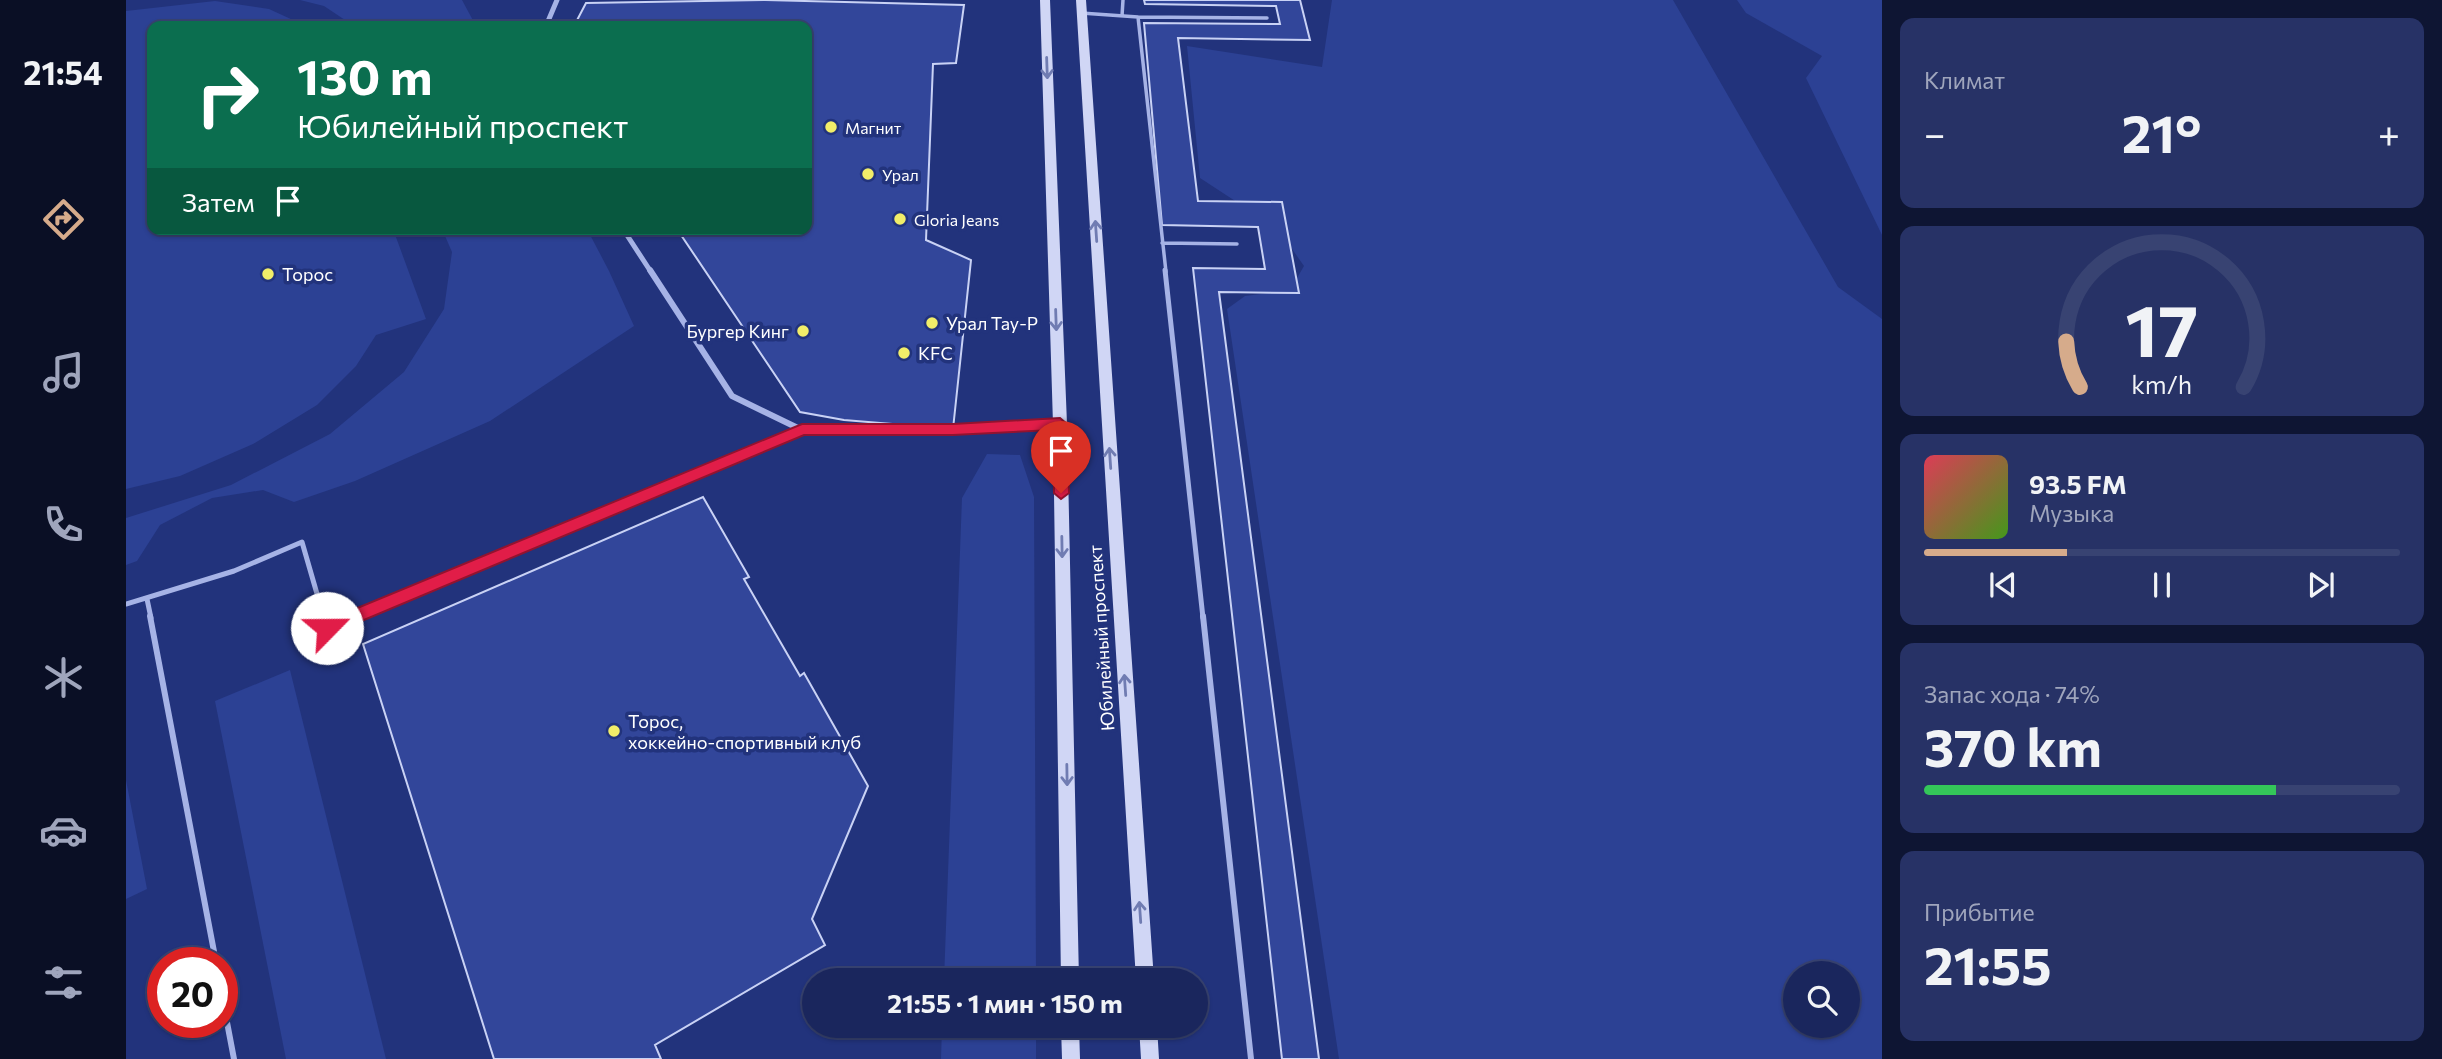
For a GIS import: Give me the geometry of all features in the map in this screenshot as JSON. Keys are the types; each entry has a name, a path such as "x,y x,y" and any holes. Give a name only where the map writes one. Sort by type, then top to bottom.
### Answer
{"main road":[{"name":"Юбилейный проспект","path":"1045,0 1060,424 1070,968"},
{"name":"Юбилейный проспект","path":"1081,7 1144,968"},
{"path":"1070,1038 1071,1059"},
{"path":"1149,1038 1150,1059"}],"street":[{"path":"548,21 558,0"},
{"path":"626,235 732,396 802,430"}],"lane":[{"path":"1122,16 1123,0"},
{"path":"1081,7 1138,17 1267,18"},
{"path":"1138,17 1251,1059"},
{"path":"1163,243 1237,244"},
{"path":"126,604 234,571 302,542 327,628 802,430 953,429 1060,424"},
{"path":"147,599 213,947"},
{"path":"230,1038 234,1059"}],"shaded area":[{"path":"300,0 462,0 473,21 346,21 324,6"},
{"path":"1332,0 1673,0 1838,287 1882,319 1882,1059 1339,1059 1227,309 1245,296 1290,290 1304,266 1278,229 1200,178 1187,46 1322,67"},
{"path":"1737,0 1882,0 1882,235 1806,78 1822,56 1746,13"},
{"name":"Торос","path":"215,1 269,9 295,21 147,21 147,235 395,235 426,319 376,335 356,366 317,405 253,444 180,476 126,489 126,11"},
{"path":"445,235 590,235 634,326 490,421 355,481 294,502 263,490 212,498 160,525 137,561 126,565 126,518 231,485 330,434 404,372 444,309 452,252"},
{"path":"987,454 1020,455 1034,497 1036,968 944,968 962,498"},
{"path":"290,670 386,1059 286,1059 215,701"},
{"path":"126,780 147,889 126,899"},
{"path":"942,1038 1036,1038 1036,1059 941,1059"}],"building":[{"name":"Урал","path":"765,0 964,5 956,63 933,64 926,240 971,260 953,429 844,420 800,412 681,235 812,235 812,21 577,21 586,3"},
{"path":"1144,0 1300,0 1310,40 1178,38 1198,201 1282,202 1299,293 1219,292 1319,1059 1282,1059 1193,268 1265,269 1258,227 1162,225 1144,23 1280,24 1276,6 1145,4"},
{"name":"Торос, хоккейно-спортивный клуб","path":"703,497 749,577 744,579 800,676 804,673 868,786 812,919 825,945 655,1045 661,1059 494,1059 363,644"}],"place":[{"name":"Магнит","path":"831,127"},
{"name":"Урал","path":"868,174"},
{"name":"Gloria Jeans","path":"900,219"},
{"name":"Торос","path":"268,274"},
{"name":"Урал Тау-Р","path":"932,323"},
{"name":"Бургер Кинг","path":"803,331"},
{"name":"KFC","path":"904,353"},
{"name":"Торос, хоккейно-спортивный клуб","path":"614,731"}],"route":[{"path":"327,628 802,430 953,429 1060,424 1061,493"}]}
